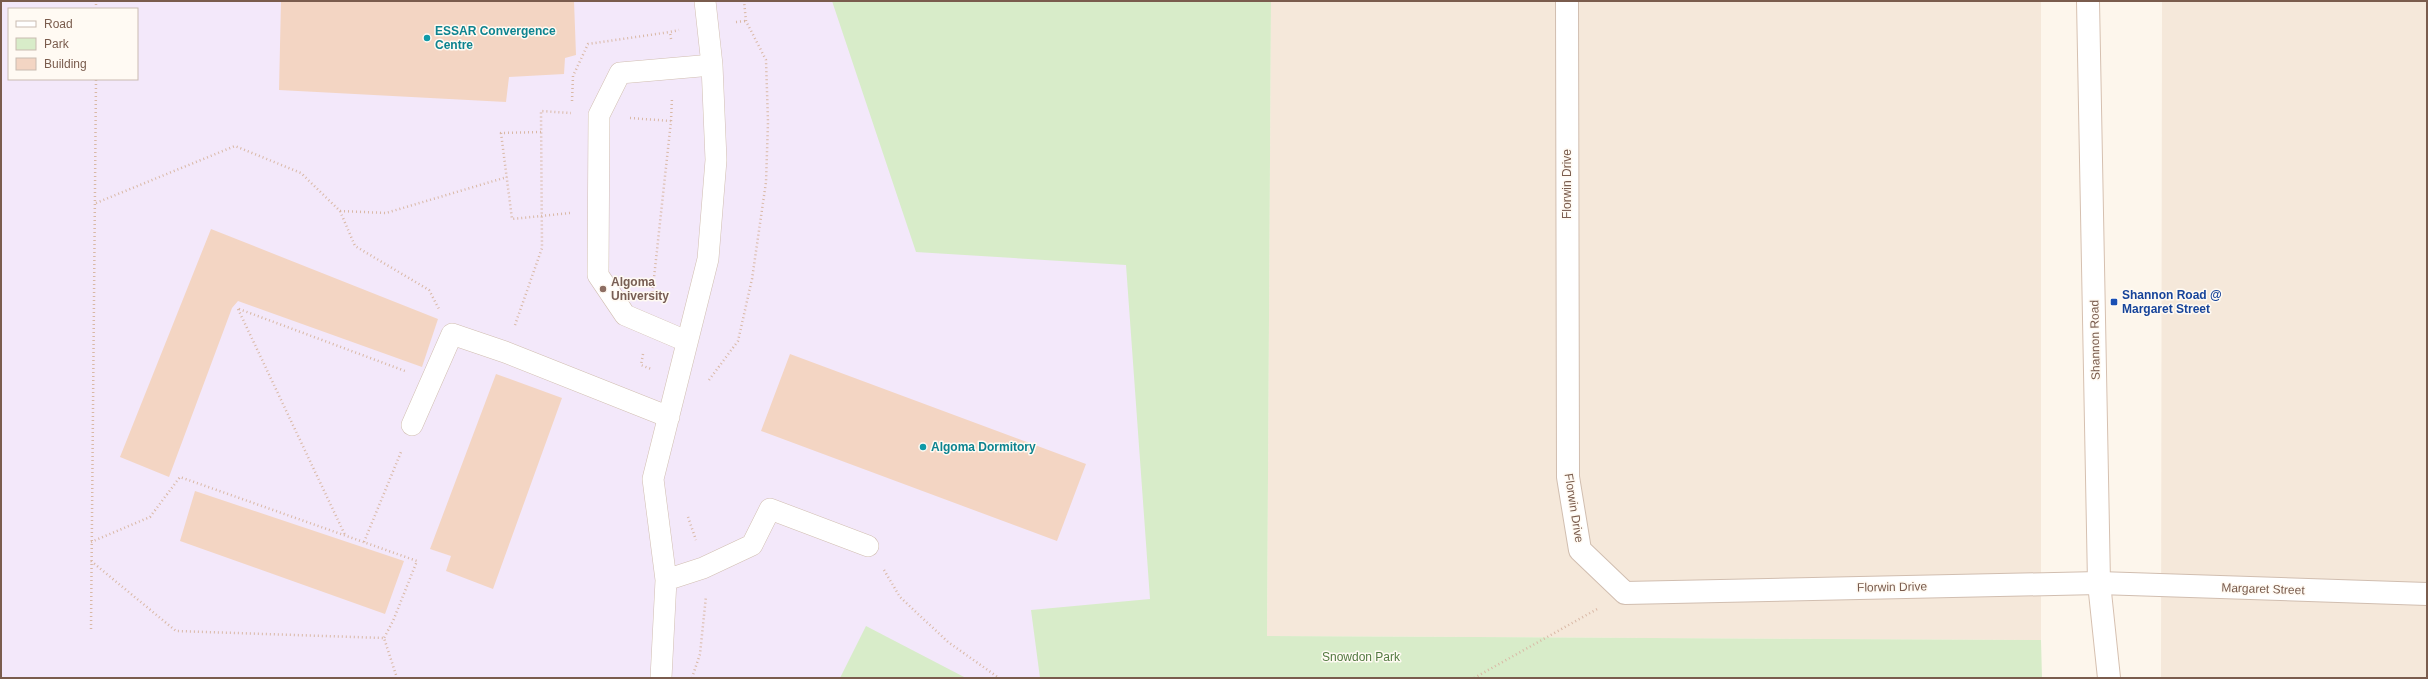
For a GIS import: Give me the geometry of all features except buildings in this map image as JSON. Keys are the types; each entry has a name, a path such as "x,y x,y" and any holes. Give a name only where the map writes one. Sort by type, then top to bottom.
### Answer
{"street":[{"name":"Florwin Drive","path":"1567,1 1568,477 1580,550 1625,593 2099,583"},
{"name":"Shannon Road","path":"2088,1 2099,583 2109,678"},
{"name":"Margaret Street","path":"2099,583 2427,594"}],"lane":[{"path":"661,678 666,580 654,479 686,340 708,259 716,160 712,65 705,1"},
{"path":"686,340 626,315 598,275 599,115 620,73 712,65"},
{"path":"412,425 452,334 505,352 669,417"},
{"path":"666,580 703,568 752,545 770,509 868,546"}],"path":[{"path":"637,348 644,352 641,364 677,382 701,391 738,341 752,279 766,182 768,122 766,60 746,21 744,1"},
{"path":"649,324 671,121 672,69 670,32 746,21"},
{"path":"91,629 96,80"},
{"path":"505,352 542,248 541,111 671,121"},
{"path":"541,132 501,134 512,219 572,212 572,219"},
{"path":"96,203 235,146 301,174 340,211 355,246 429,290 452,334"},
{"path":"340,211 386,213 507,177"},
{"path":"345,535 238,309 431,381"},
{"path":"364,542 412,425"},
{"path":"91,542 150,517 180,477 416,561 393,621 384,638 397,678"},
{"path":"686,513 693,525 703,568 706,601 700,654 692,678"},
{"path":"868,546 900,597 948,642 999,678"},
{"path":"91,561 176,631 297,633 384,638"},
{"path":"1474,678 1625,593"}],"shaded area":[{"name":"Algoma University","path":"1,1 1206,1 1206,678 1,678"},
{"path":"1271,1 2041,1 2041,640 1267,636"},
{"path":"2162,1 2427,1 2427,678 2161,678"}],"green space":[{"name":"Snowdon Park","path":"832,1 1271,1 1267,636 2041,640 2042,678 1040,678 1031,610 1150,599 1126,265 916,252"},
{"path":"866,626 966,678 840,678"}],"place":[{"name":"ESSAR Convergence Centre","path":"427,38"},
{"name":"Algoma University","path":"603,289"},
{"name":"Shannon Road @ Margaret Street","path":"2114,302"},
{"name":"Algoma Dormitory","path":"923,447"}]}
